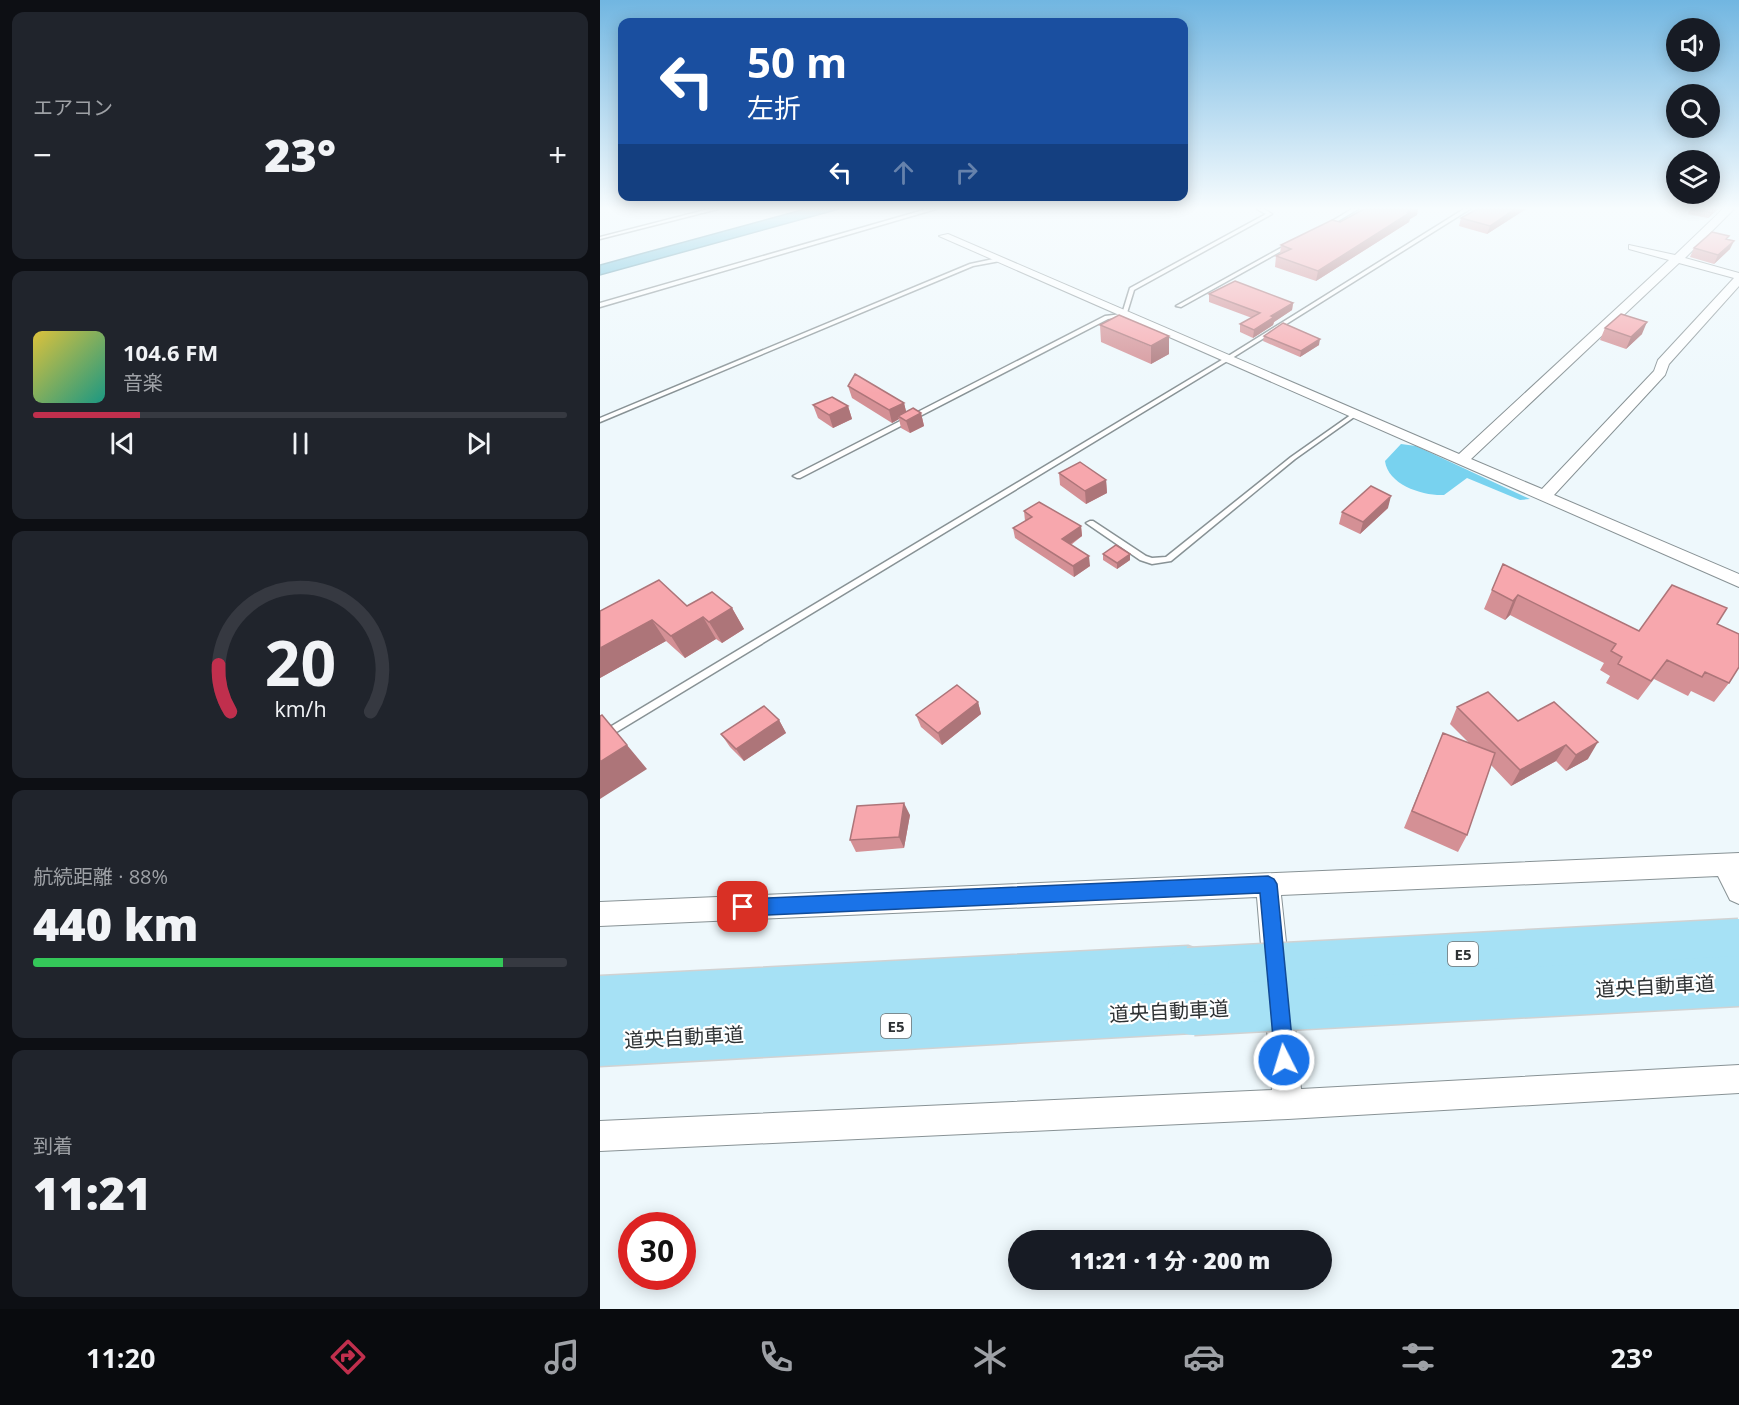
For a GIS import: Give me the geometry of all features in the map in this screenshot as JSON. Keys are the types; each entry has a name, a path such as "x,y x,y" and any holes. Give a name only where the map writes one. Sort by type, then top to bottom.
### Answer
{"highway":[{"name":"道央自動車道","path":"600,1042 1739,939"},
{"name":"道央自動車道","path":"600,999 1739,981"}],"street":[{"path":"1021,270 1739,580"},
{"path":"1461,460 1665,270"},
{"path":"1544,496 1660,372 1663,363 1739,278 1713,270"},
{"path":"600,914 1732,864 1739,892"},
{"path":"1268,884 1288,1104"},
{"path":"600,1136 1288,1104 1739,1079"}],"lane":[{"path":"600,305 721,270"},
{"path":"600,420 960,270"},
{"path":"797,476 1107,317 1124,315 1132,290 1168,270"},
{"path":"1179,306 1245,270"},
{"path":"600,738 1370,270"},
{"path":"1090,523 1143,558 1152,561 1168,559 1293,458 1355,414"}],"shaded area":[{"path":"600,270 618,270 600,275"},
{"path":"1401,444 1416,446 1530,499 1520,500 1467,478 1444,495 1417,491 1399,483 1393,477 1385,461"}],"building":[{"path":"1235,281 1293,303 1271,316 1274,317 1254,330 1240,324 1260,313 1209,294"},
{"path":"1621,314 1647,322 1631,337 1605,328"},
{"path":"1119,315 1169,336 1151,346 1100,325"},
{"path":"1283,323 1320,339 1301,351 1264,336"},
{"path":"855,374 904,403 889,410 848,386"},
{"path":"832,397 848,406 829,415 813,405"},
{"path":"913,408 921,413 906,421 898,416"},
{"path":"1080,462 1106,480 1085,491 1059,473"},
{"path":"1371,486 1391,496 1363,522 1342,512"},
{"path":"1039,502 1081,526 1062,539 1089,556 1073,566 1013,528 1032,517 1024,511"},
{"path":"1116,545 1130,554 1117,563 1103,554"},
{"path":"1503,564 1639,631 1672,585 1727,608 1717,624 1739,634 1739,667 1729,683 1705,672 1702,677 1667,660 1651,681 1618,664 1622,657 1611,651 1616,644 1518,595 1513,601 1492,590"},
{"path":"659,580 687,606 712,592 732,608 709,622 703,617 671,636 652,620 600,648 600,611"},
{"path":"957,685 978,702 938,733 916,715"},
{"path":"1488,692 1518,721 1554,702 1598,742 1576,755 1566,745 1520,770 1457,707"},
{"path":"764,706 779,720 736,749 721,734"},
{"path":"602,715 627,745 600,762 600,716"},
{"path":"1443,733 1495,753 1467,835 1412,811"},
{"path":"904,803 899,837 850,840 857,806"}],"route":[{"path":"743,907 1268,884 1284,1060"}]}
